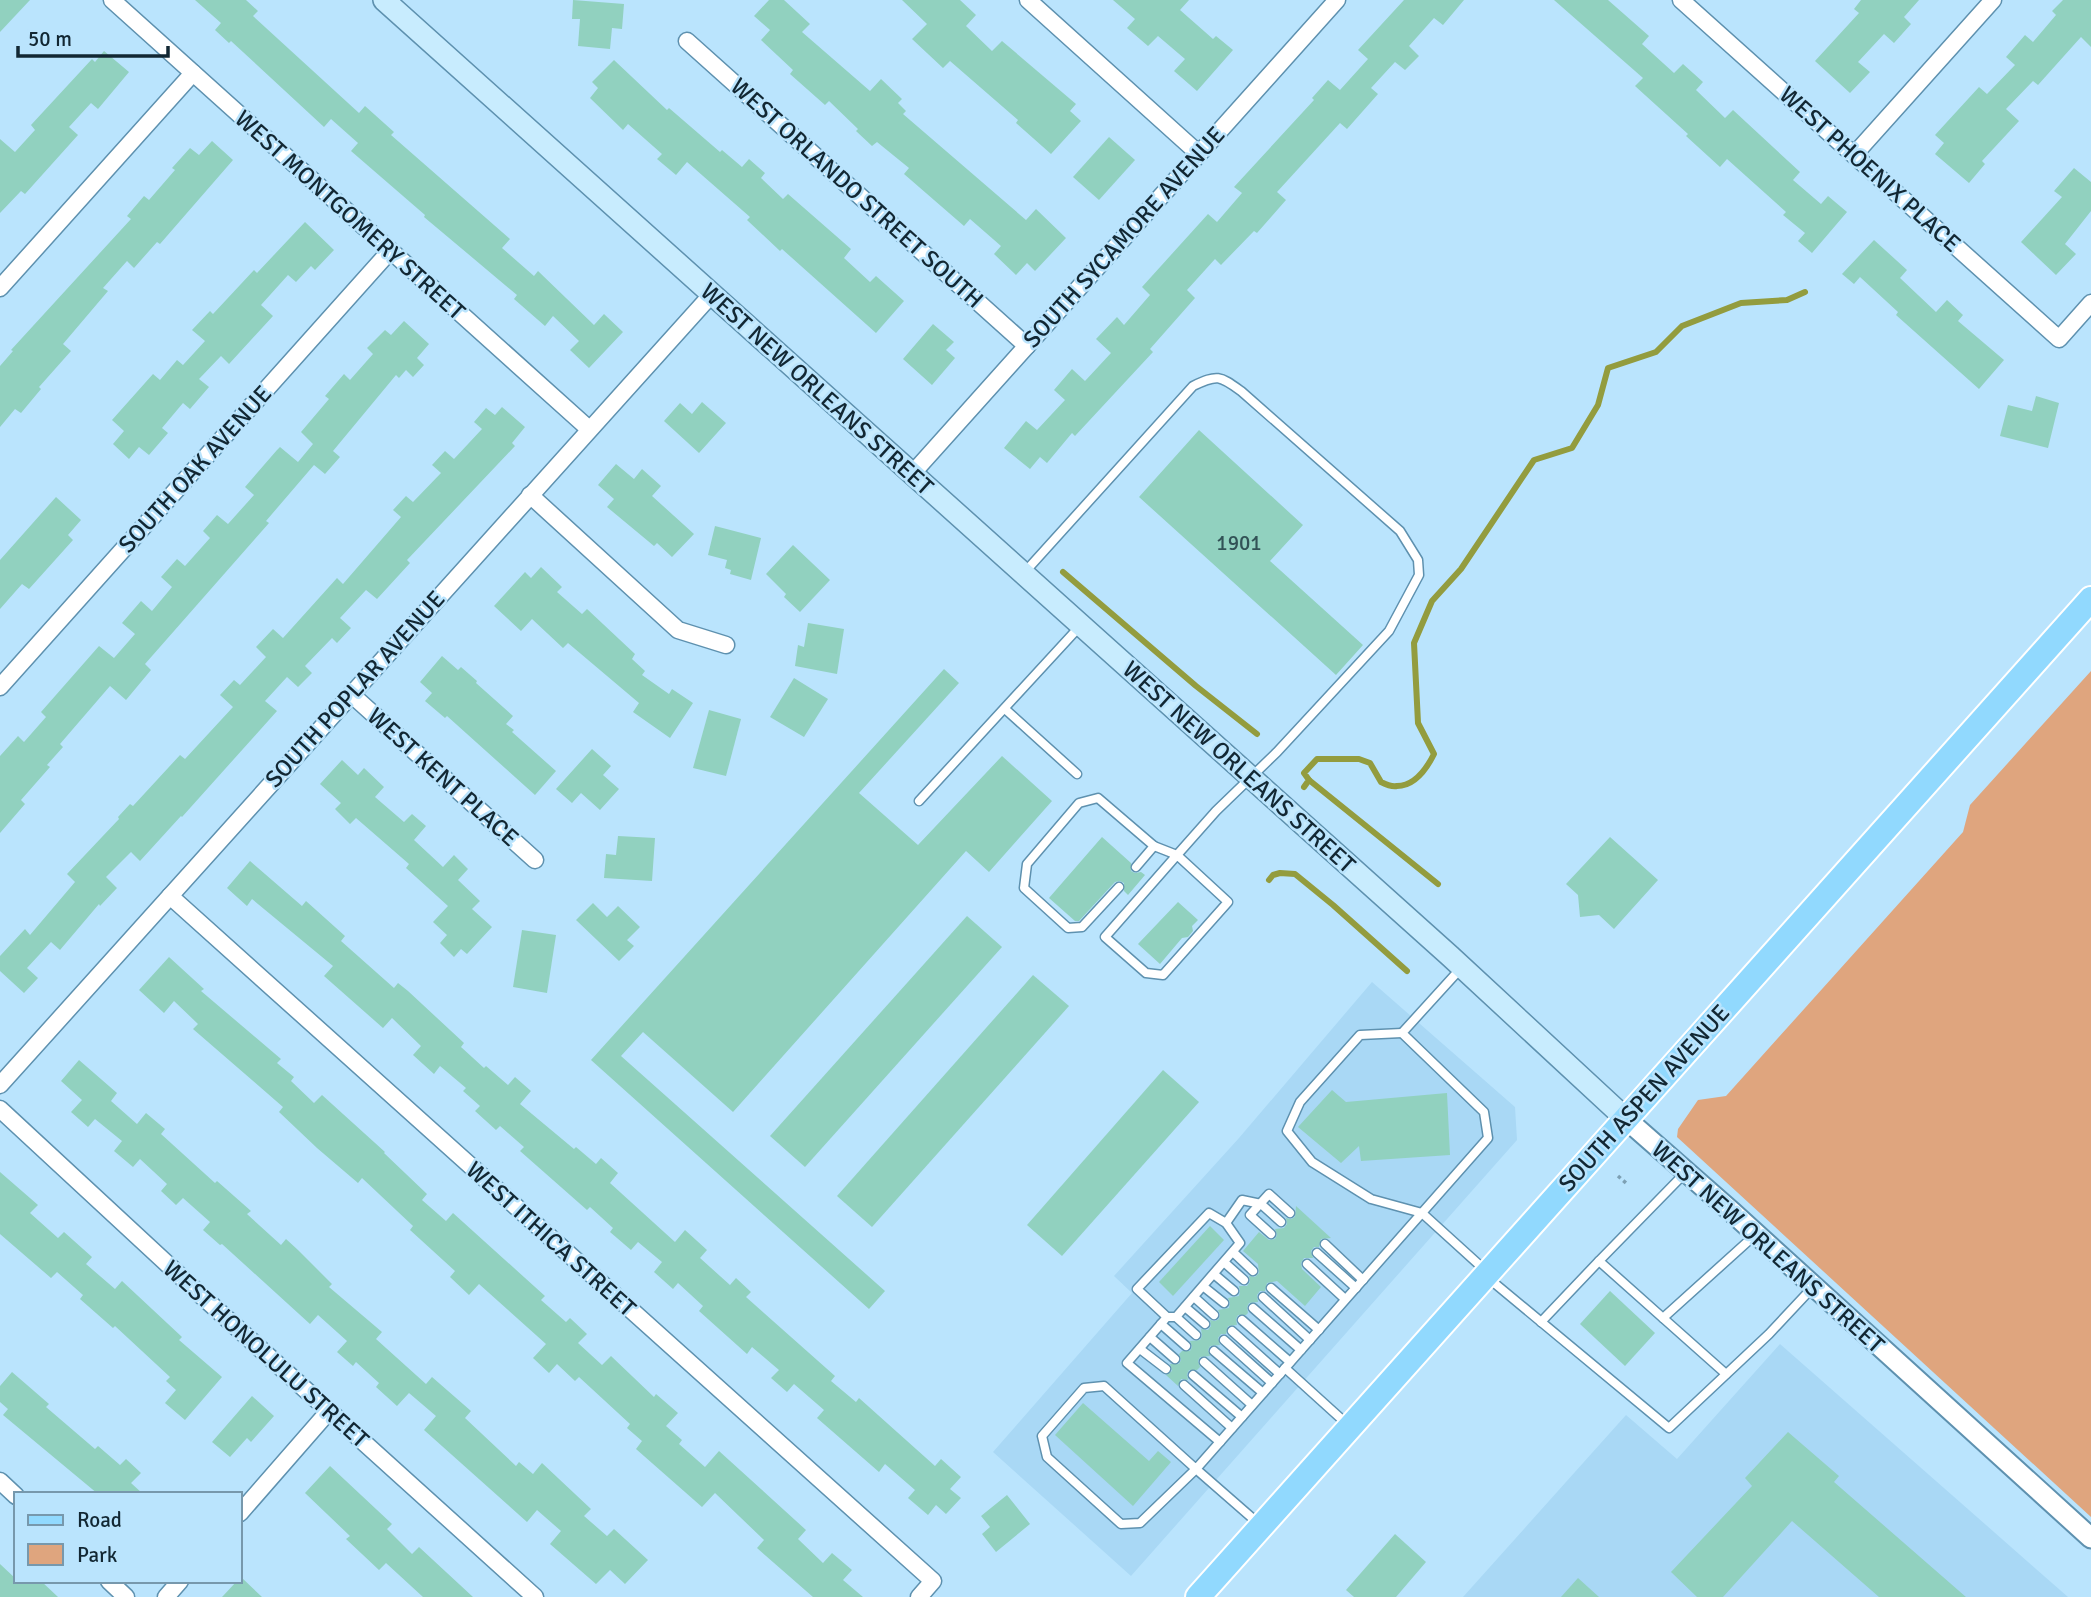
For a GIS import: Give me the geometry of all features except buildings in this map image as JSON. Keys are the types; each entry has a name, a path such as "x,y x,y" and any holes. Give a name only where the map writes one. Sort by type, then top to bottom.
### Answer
{"main road":[{"name":"WEST NEW ORLEANS STREET","path":"384,0 1462,967 1626,1119"},
{"name":"SOUTH ASPEN AVENUE","path":"1198,1597 2091,599"}],"street":[{"name":"WEST MONTGOMERY STREET","path":"112,0 589,429"},
{"path":"1028,0 1199,154"},
{"name":"SOUTH SYCAMORE AVENUE","path":"912,474 1337,0"},
{"name":"WEST PHOENIX PLACE","path":"1681,0 2059,339 2091,303"},
{"path":"1854,155 1993,0"},
{"name":"WEST ORLANDO STREET SOUTH","path":"687,41 1027,346"},
{"path":"0,288 193,73"},
{"name":"SOUTH OAK AVENUE","path":"0,687 390,251"},
{"name":"SOUTH POPLAR AVENUE","path":"0,1085 712,294"},
{"path":"530,495 678,630 726,645"},
{"name":"WEST KENT PLACE","path":"351,694 535,860"},
{"name":"WEST ITHICA STREET","path":"170,896 933,1581 919,1597"},
{"name":"WEST HONOLULU STREET","path":"0,1110 535,1597"},
{"name":"WEST NEW ORLEANS STREET","path":"1626,1119 2091,1538"},
{"path":"242,1511 329,1411"},
{"path":"0,1481 14,1494"},
{"path":"111,1583 126,1597"},
{"path":"166,1597 178,1583"}],"lane":[{"path":"1023,573 1193,386 1209,378 1221,377 1241,391 1400,531 1418,560 1419,575 1389,631 1277,752 1216,811 1177,855 1105,937 1146,973 1163,975 1228,902 1177,855 1154,846 1098,798 1079,803 1027,864 1024,888 1068,928 1082,927 1119,887"},
{"path":"919,801 1081,625"},
{"path":"1005,709 1077,774"},
{"path":"1136,867 1154,846"},
{"path":"1462,967 1402,1033 1360,1035 1300,1102 1287,1131 1312,1162 1371,1199 1422,1213 1487,1275 1669,1428 1813,1287"},
{"path":"1261,1526 1196,1469 1104,1386 1084,1388 1042,1436 1047,1457 1121,1524 1140,1523 1196,1469 1488,1138 1484,1112 1402,1033"},
{"path":"1541,1322 1686,1172"},
{"path":"1270,1234 1250,1215 1269,1194 1290,1213"},
{"path":"1226,1223 1242,1200 1261,1204 1281,1222"},
{"path":"1186,1346 1168,1320 1138,1289 1209,1213 1226,1223 1240,1243 1204,1287 1185,1307 1168,1320 1150,1337 1127,1363 1220,1442"},
{"path":"1663,1318 1755,1235"},
{"path":"1325,1244 1363,1280"},
{"path":"1233,1252 1253,1270"},
{"path":"1317,1252 1356,1288"},
{"path":"1599,1261 1726,1374"},
{"path":"1225,1263 1244,1280"},
{"path":"1307,1264 1345,1299"},
{"path":"1214,1275 1234,1291"},
{"path":"1204,1287 1224,1303"},
{"path":"1271,1287 1318,1330"},
{"path":"1194,1297 1214,1315"},
{"path":"1263,1297 1310,1340"},
{"path":"1185,1307 1205,1324"},
{"path":"1253,1308 1301,1350"},
{"path":"1168,1320 1196,1335"},
{"path":"1242,1320 1285,1368 1350,1427"},
{"path":"1232,1331 1285,1368"},
{"path":"1150,1337 1175,1359"},
{"path":"1224,1340 1272,1383"},
{"path":"1140,1349 1166,1369"},
{"path":"1214,1351 1263,1393"},
{"path":"1204,1362 1252,1405"},
{"path":"1193,1375 1242,1416"},
{"path":"1184,1385 1232,1428"}],"path":[{"path":"1618,1176 1626,1183"}],"shaded area":[{"path":"1372,982 1515,1107 1517,1140 1131,1576 993,1452 1132,1293 1114,1276 1239,1138"},
{"path":"1780,1344 2068,1597 1463,1597 1626,1415 1677,1459"}],"green space":[{"path":"2091,671 2091,1517 1677,1137 1678,1129 1698,1100 1726,1096 1963,832 1970,805"}],"waterway":[{"path":"1304,787 1309,780 1304,773 1317,759 1359,759 1370,763 1381,782 1393,786 1415,780 1424,770 1434,754 1418,723 1414,643 1432,601 1461,569 1534,460 1572,448 1598,405 1608,368 1656,352 1682,326 1741,303 1787,300 1805,292"},
{"path":"1063,572 1196,686 1257,734"},
{"path":"1309,780 1438,884"},
{"path":"1269,880 1280,873 1295,874 1407,971"}]}
